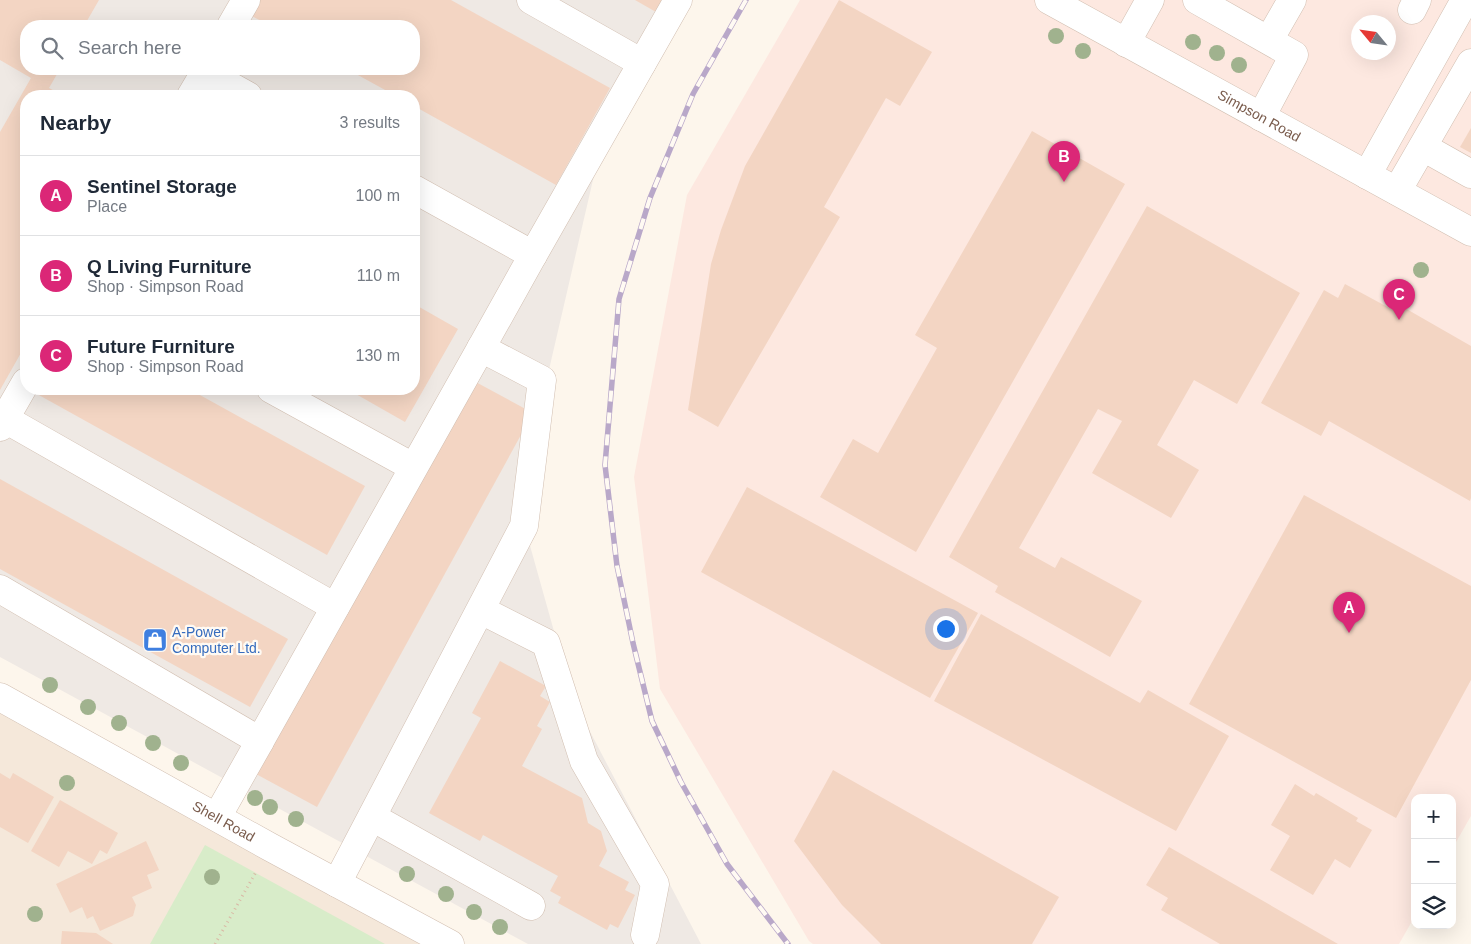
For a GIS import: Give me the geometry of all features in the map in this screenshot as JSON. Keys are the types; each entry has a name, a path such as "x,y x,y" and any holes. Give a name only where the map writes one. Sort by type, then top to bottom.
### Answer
{"street":[{"path":"235,20 246,0"},
{"path":"530,0 642,63"},
{"path":"217,817 678,0"},
{"name":"Simpson Road","path":"1048,0 1471,232"},
{"path":"1126,43 1150,0"},
{"path":"1197,0 1294,55 1260,117"},
{"path":"1269,40 1292,0"},
{"path":"1367,175 1465,0"},
{"path":"1397,191 1471,63"},
{"path":"194,90 203,75"},
{"path":"214,75 238,90"},
{"path":"1423,147 1471,174"},
{"path":"420,192 533,255"},
{"path":"337,883 524,526 542,380 481,348"},
{"path":"20,392 2,423 334,608"},
{"path":"283,395 413,468"},
{"path":"0,589 260,741"},
{"path":"481,610 546,642 584,761 656,884 647,941"},
{"name":"Shell Road","path":"0,697 270,847 450,944"},
{"path":"372,818 531,906"}],"path":[{"path":"215,944 270,847"}],"shaded area":[{"path":"0,0 688,0 599,154 548,374 527,535 573,699 701,944 528,944 0,657"},
{"path":"800,0 1471,0 1471,816 1456,842 1456,794 1411,794 1411,923 1399,944 813,944 809,941 660,689 634,477 687,195"},
{"path":"0,697 450,944 0,944"}],"green space":[{"path":"205,845 385,944 150,944"}],"building":[{"path":"0,0 99,0 87,20 20,20 20,72 0,60"},
{"path":"256,0 451,0 610,88 556,185 420,109 420,90 385,90 358,75 420,75 420,20 260,20 248,14"},
{"path":"635,0 662,0 656,12"},
{"path":"839,0 932,52 900,106 886,98 824,207 840,217 718,427 688,410 711,264 721,230 745,166"},
{"path":"26,75 57,75 49,88 53,90 24,90 31,78"},
{"path":"20,97 20,355 0,390 0,132"},
{"path":"1471,128 1471,153 1460,147"},
{"path":"1032,131 1125,184 916,552 820,497 853,439 878,453 937,348 915,335"},
{"path":"1147,206 1300,293 1237,404 1194,380 1157,445 1199,470 1171,518 1092,473 1122,421 1098,409 1019,548 1055,568 1061,557 1142,601 1110,657 995,592 998,586 949,557"},
{"path":"1345,284 1393,310 1396,303 1471,346 1470,501 1329,421 1321,436 1261,403 1324,290 1338,298"},
{"path":"420,307 458,329 405,422 358,395 420,395"},
{"path":"472,380 533,413 317,807 256,774"},
{"path":"39,395 200,395 365,486 327,555"},
{"path":"0,479 288,639 250,707 0,569"},
{"path":"747,487 978,613 930,698 701,572"},
{"path":"1304,495 1471,586 1471,680 1396,818 1189,704"},
{"path":"981,614 1140,703 1148,690 1229,736 1176,831 934,701"},
{"path":"500,661 546,686 540,696 550,702 537,726 542,729 522,766 582,798 588,823 601,831 607,851 599,866 629,882 625,890 635,895 618,928 610,924 607,930 558,903 561,897 550,891 558,876 483,835 480,841 429,813 481,718 472,713"},
{"path":"833,770 1059,897 1032,944 881,944 842,905 794,841"},
{"path":"0,773 10,779 13,773 54,797 28,843 0,827"},
{"path":"1295,784 1314,796 1316,793 1358,818 1356,821 1372,830 1350,868 1335,859 1313,895 1270,870 1290,836 1271,825"},
{"path":"60,800 118,833 107,854 100,850 92,864 68,851 59,867 31,851"},
{"path":"146,841 159,870 147,875 152,888 132,897 136,905 133,916 100,931 93,916 87,919 82,907 70,913 56,884"},
{"path":"1169,847 1338,944 1220,944 1161,910 1168,898 1146,885"},
{"path":"62,931 96,933 113,944 61,944"}],"railway":[{"path":"746,0 693,94 650,198 619,299 605,465 617,566 652,721 681,782 727,864 788,944"}],"place":[{"name":"Q Living Furniture","path":"1064,182"},
{"name":"Future Furniture","path":"1399,320"},
{"name":"Sentinel Storage","path":"1349,633"},
{"name":"A-Power Computer Ltd.","path":"155,640"}]}
